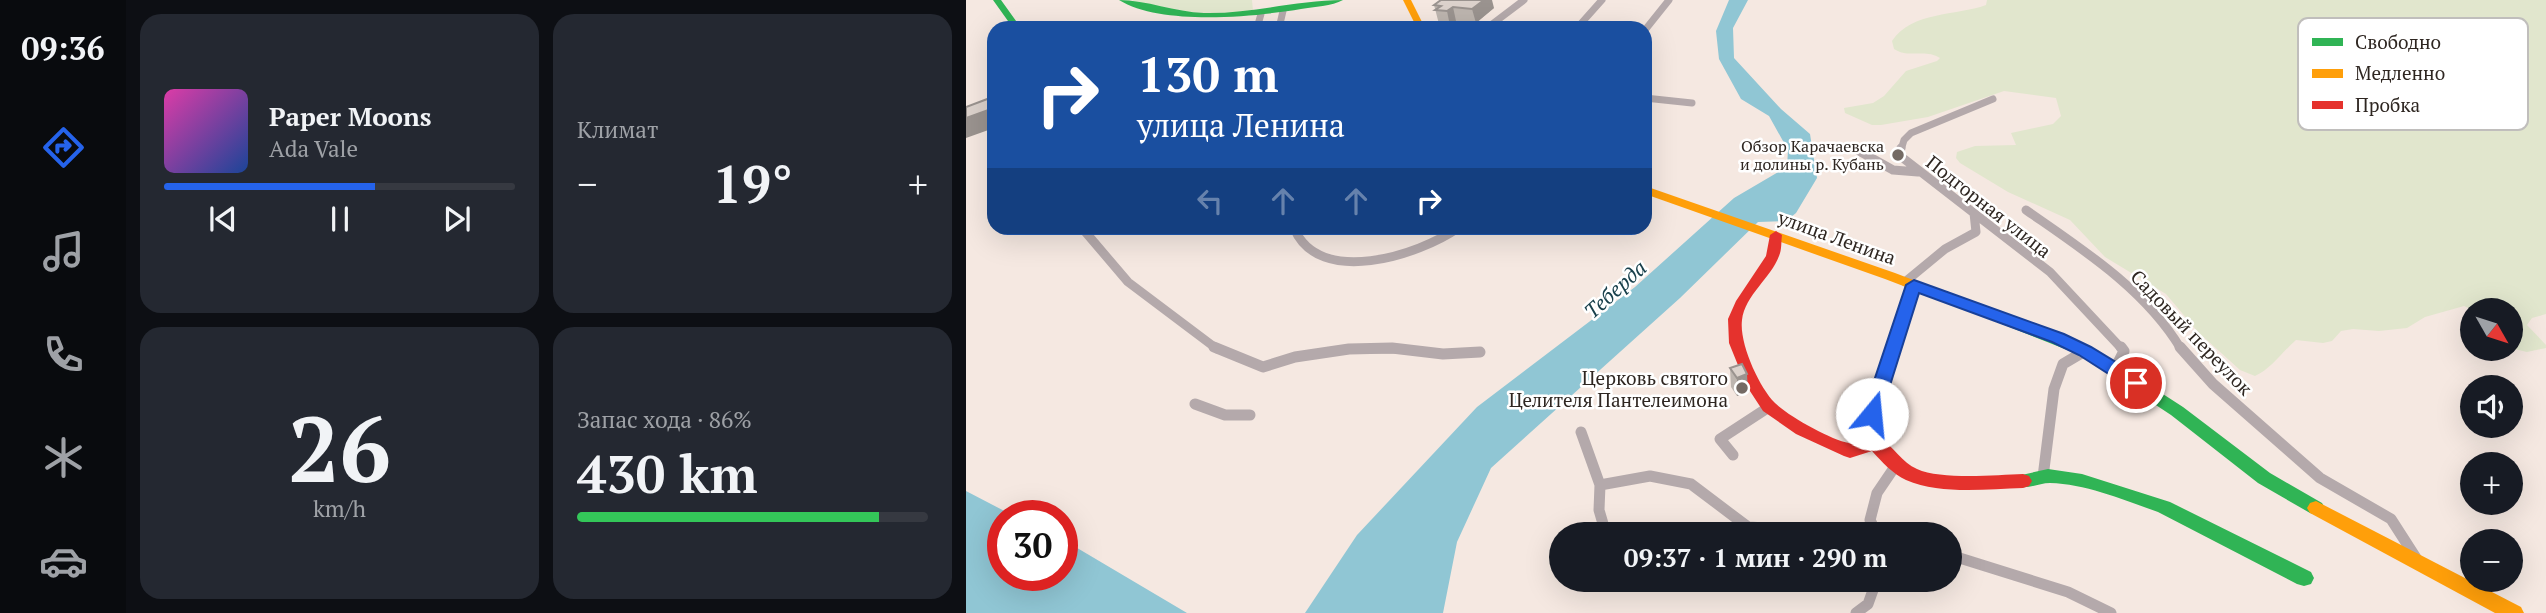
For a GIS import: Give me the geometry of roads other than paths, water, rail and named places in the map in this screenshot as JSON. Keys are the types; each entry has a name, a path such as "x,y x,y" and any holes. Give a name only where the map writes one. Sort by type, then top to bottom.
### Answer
{"street":[{"path":"997,0 1012,21"},
{"path":"1123,0 1150,10 1169,13 1259,21 1283,11 1339,0"},
{"path":"1406,0 1417,21"},
{"path":"1496,21 1524,0"},
{"path":"1583,21 1602,0"},
{"path":"1652,21 1669,0"},
{"path":"1281,21 1283,11"},
{"path":"1652,99 1692,103"},
{"name":"Подгорная улица","path":"1993,99 1937,125 1911,133 1904,140 1899,155 2069,290 2124,351 2115,369"},
{"path":"1859,151 1893,170 1919,172"},
{"name":"улица Ленина","path":"1652,192 1770,233 2085,351 2177,411 2264,478 2514,613"},
{"name":"Садовый переулок","path":"2026,210 2091,255 2145,304 2173,334 2181,348 2205,370 2213,384 2320,478 2391,519 2420,564"},
{"path":"1974,214 1976,232 1945,248 1909,284 1898,339 1875,400 1869,428 1875,444 1896,465 1916,476 1979,482 2025,481 2043,477 2082,481 2164,507 2304,578"},
{"path":"1770,233 1773,256 1743,301 1735,319 1736,342 1754,385 1769,407 1802,430 1850,451 1875,444"},
{"path":"1088,235 1128,282 1158,307 1215,348 1263,367 1295,357 1349,349 1392,348 1443,354 1479,352"},
{"path":"1295,235 1308,249 1325,257 1367,262 1392,258 1448,235"},
{"path":"2043,477 2054,389 2063,364 2085,351"},
{"path":"1195,404 1225,415 1251,415"},
{"path":"1733,455 1720,439 1769,407"},
{"path":"1581,432 1600,485 1599,510 1602,522"},
{"path":"1871,522 1877,493 1896,465"},
{"path":"1600,485 1650,476 1691,484 1741,522"},
{"path":"1962,559 2068,592 2111,613"},
{"path":"1856,613 1868,604 1872,592"}],"water":[{"path":"1729,0 1748,0 1733,28 1734,58 1781,109 1810,134 1817,178 1796,213 1786,221 1758,222 1680,298 1491,468 1457,542 1443,613 1305,613 1357,535 1477,407 1635,287 1734,198 1787,167 1788,150 1769,116 1741,99 1719,59 1716,31"},
{"path":"966,491 987,502 987,591 1078,591 1078,548 1187,613 966,613"}],"place":[{"name":"Обзор Карачаевска и долины р. Кубань","path":"1898,155"},
{"name":"Церковь святого Целителя Пантелеимона","path":"1742,388"}],"water label":[{"name":"Теберда","path":"1615,289"}]}
